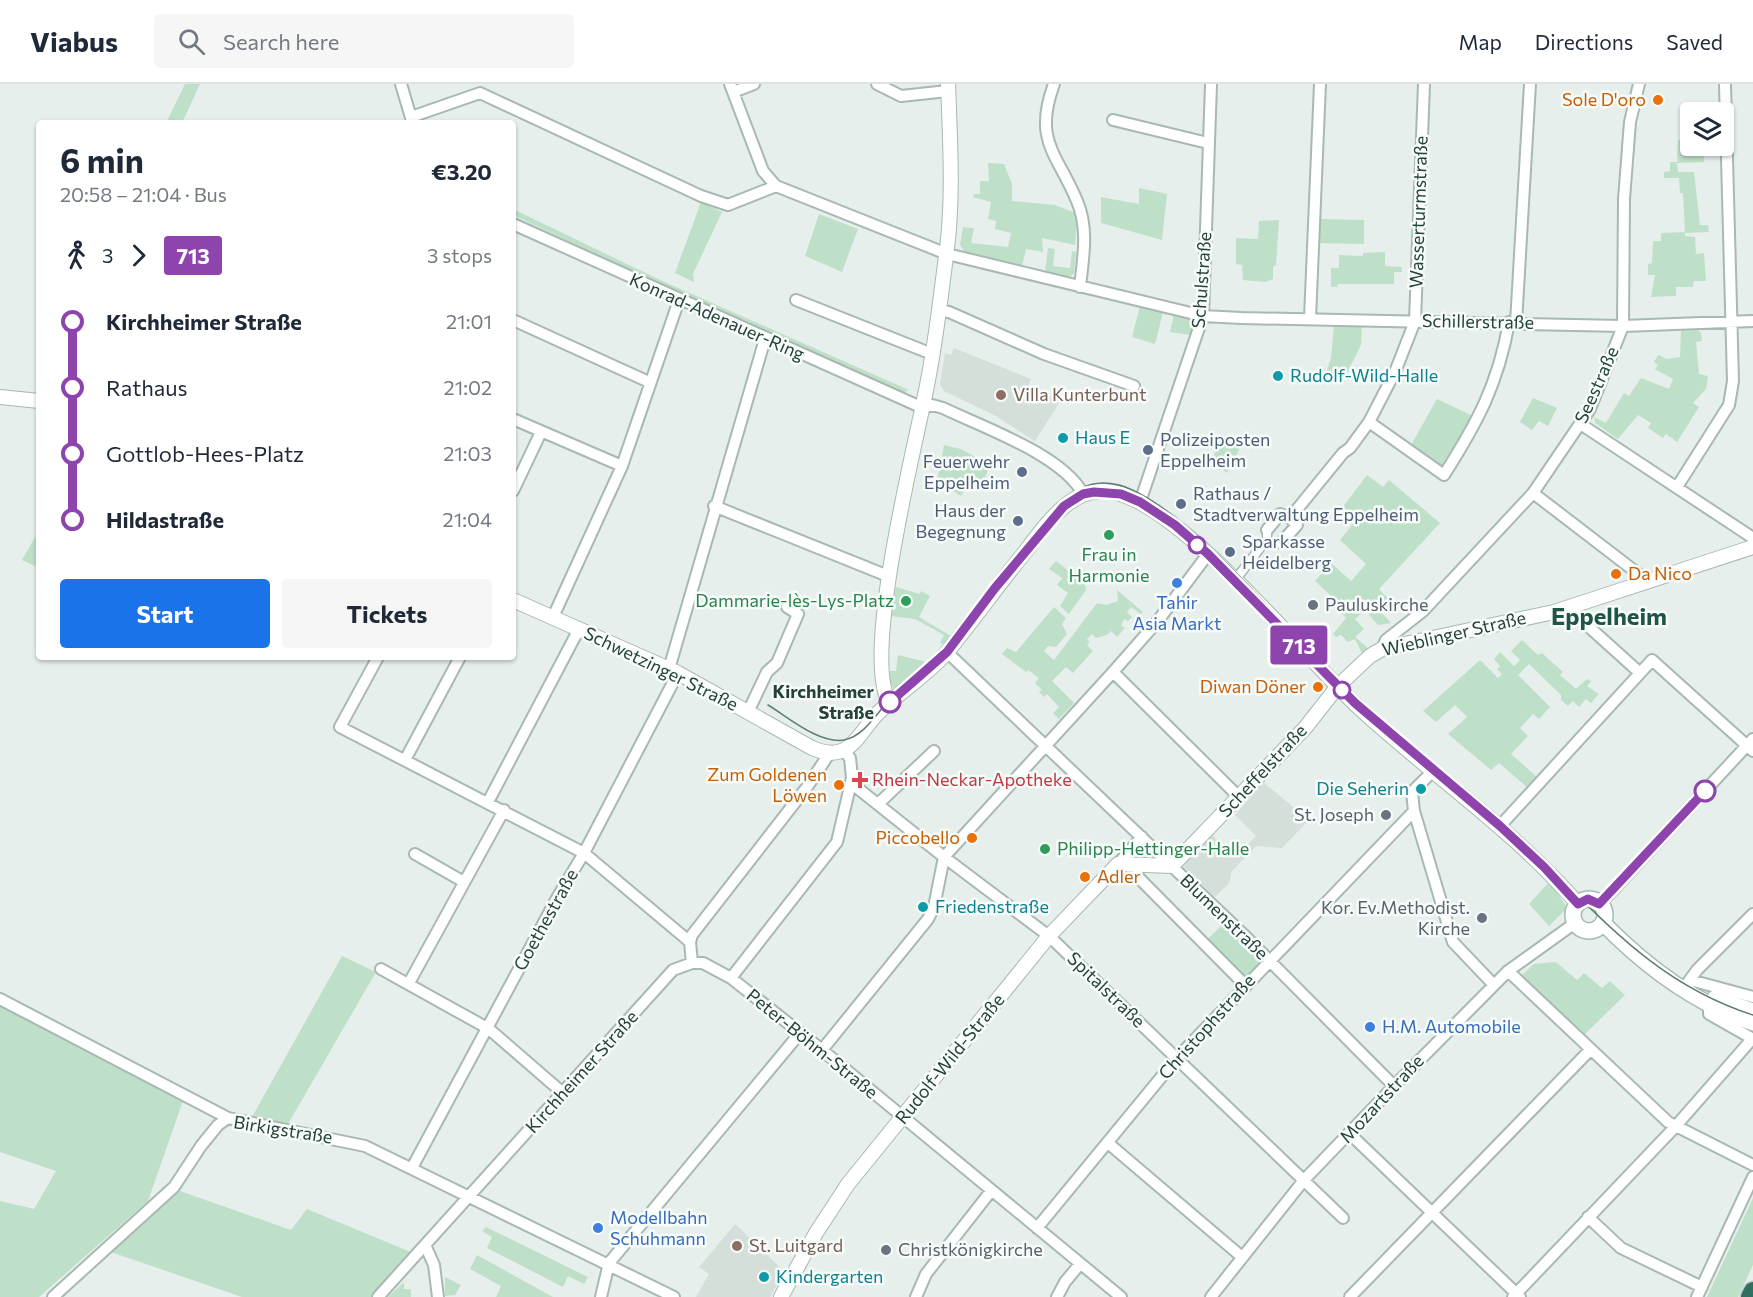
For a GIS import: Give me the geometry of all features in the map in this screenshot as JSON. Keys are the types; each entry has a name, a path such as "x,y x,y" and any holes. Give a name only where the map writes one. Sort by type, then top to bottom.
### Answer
{"highway":[{"path":"1750,1297 1753,1291"}],"main road":[{"path":"1588,899 1599,904 1605,916 1603,923 1597,930 1581,929 1575,923 1573,913 1578,904 1588,899"},
{"path":"1603,923 1649,965 1687,984 1753,1011"},
{"path":"1687,984 1709,1005 1753,1023"}],"street":[{"path":"401,84 412,120 480,93 701,196 728,205 776,186"},
{"path":"754,84 731,88 763,171 776,186 947,254"},
{"path":"877,84 901,96 948,88 950,210 947,254 923,408 888,576 881,675 885,696 890,703"},
{"path":"1054,84 1046,106 1048,141 1056,164 1077,201 1085,236 1080,287"},
{"name":"Schulstraße","path":"1140,502 1203,316 1211,84"},
{"path":"1310,318 1320,84"},
{"name":"Wasserturmstraße","path":"1290,518 1343,453 1350,448 1369,422 1395,372 1415,321 1424,84"},
{"path":"1369,422 1444,475 1471,435 1486,401 1512,323 1530,84"},
{"name":"Seestraße","path":"1382,649 1386,640 1423,610 1533,493 1581,425 1623,326 1624,198 1630,122 1639,84"},
{"path":"1677,487 1729,405 1733,381 1725,84"},
{"path":"1113,120 1208,143"},
{"name":"Konrad-Adenauer-Ring","path":"516,225 923,408 932,405 943,408 1038,453 1067,472 1083,494"},
{"name":"Schillerstraße","path":"947,254 1203,316 1623,326 1753,321"},
{"path":"553,617 622,466 679,300"},
{"path":"796,300 932,354"},
{"path":"938,310 949,312 1044,354 1134,386"},
{"path":"516,321 649,382"},
{"name":"Goethestraße","path":"413,1166 489,1029 557,897 584,853 673,671 714,506 765,339"},
{"path":"0,397 36,401"},
{"path":"516,420 622,466"},
{"path":"1581,425 1753,538"},
{"path":"516,485 541,432"},
{"path":"692,963 690,942 807,787 837,753 947,652 1040,532 1064,506 1083,494 1106,491 1140,502 1175,525 1208,554 1338,686 1433,771 1500,826 1544,867 1578,904"},
{"path":"1533,493 1649,582"},
{"path":"714,506 888,576"},
{"name":"Wasserturmstraße","path":"1239,575 1267,539 1267,530 1280,514 1290,518 1297,525 1281,543"},
{"name":"Wieblinger Straße","path":"1338,686 1370,656 1382,649 1568,608 1753,547"},
{"path":"822,1050 928,919 934,907 944,857 1157,622 1208,554"},
{"name":"Schwetzinger Straße","path":"516,601 673,671 812,748 837,753"},
{"path":"748,712 767,672 777,663 798,614 787,607"},
{"path":"1568,608 1640,673"},
{"path":"488,802 579,629"},
{"name":"Blumenstraße","path":"947,652 1269,960 1394,1086"},
{"path":"376,660 340,727 584,853 690,942"},
{"path":"405,760 458,660"},
{"path":"1500,826 1652,660 1751,746 1599,904"},
{"path":"1113,672 1239,797"},
{"name":"Scheffelstraße","path":"1172,866 1305,728 1338,686"},
{"path":"878,804 934,751"},
{"path":"731,978 837,842 851,783 852,767 837,753"},
{"name":"Christophstraße","path":"1037,1228 1177,1058 1413,805 1412,792 1433,771"},
{"name":"Spitalstraße","path":"851,783 1049,936 1343,1218"},
{"path":"1413,805 1453,942 1493,984"},
{"path":"409,983 504,810"},
{"name":"Rudolf-Wild-Straße","path":"781,1297 833,1205 1049,936 1142,837"},
{"path":"415,854 464,882"},
{"path":"1118,864 1172,866"},
{"path":"1136,876 1245,986"},
{"path":"1687,984 1753,914"},
{"name":"Mozartstraße","path":"1210,1297 1304,1180 1493,984 1575,923"},
{"name":"Peter-Böhm-Straße","path":"692,963 711,966 731,978 800,1032 1121,1297"},
{"name":"Kirchheimer Straße","path":"378,1297 426,1247 469,1194 564,1094 673,970 692,963"},
{"path":"381,969 489,1029 564,1094"},
{"path":"1508,971 1674,1126 1753,1165"},
{"path":"1687,984 1753,997"},
{"path":"0,999 228,1118"},
{"path":"1350,1134 1516,1296 1753,1039 1715,1018 1707,1010 1709,1005"},
{"path":"601,1297 609,1263 800,1032"},
{"path":"1350,1297 1591,1049"},
{"name":"Birkigstraße","path":"53,1297 174,1187 201,1146 218,1125 228,1118 349,1141 413,1166 674,1297"},
{"path":"1108,1143 1242,1257"},
{"path":"1588,1217 1621,1248 1700,1292 1753,1177"},
{"path":"916,1297 926,1274 991,1191"},
{"path":"426,1247 434,1265 438,1297"},
{"path":"1057,1297 1065,1282 1080,1264"}],"shaded area":[{"name":"Villa Kunterbunt","path":"954,348 1031,379 1028,387 1061,400 1035,441 994,415 944,391 940,384 945,353 951,355"},
{"path":"1263,782 1309,820 1282,848 1256,846 1232,871 1229,883 1215,897 1183,866 1212,835 1236,857 1256,836 1235,815"},
{"name":"St. Luitgard","path":"735,1224 785,1272 770,1297 696,1297 709,1274 699,1267"}],"green space":[{"path":"185,84 200,84 183,120 167,120"},
{"path":"1678,140 1680,140 1680,156 1704,156 1704,162 1677,163 1678,172 1694,172 1700,225 1708,225 1709,232 1685,233 1685,236 1695,237 1696,254 1704,253 1706,281 1694,281 1693,287 1676,287 1676,296 1651,297 1655,275 1648,275 1648,264 1652,263 1653,241 1661,241 1661,233 1685,232 1683,193 1680,193 1679,178 1664,178 1664,172 1670,171 1670,162 1677,162"},
{"path":"988,163 1004,164 1012,184 1012,201 1055,205 1078,214 1075,245 1042,238 1043,252 1026,249 1022,266 965,252 960,245 963,227 974,228 971,243 1008,247 1011,233 995,229 996,221 988,219 991,202 973,197 974,194 980,194 980,181 989,181"},
{"path":"1139,188 1167,194 1162,240 1101,223 1101,197 1139,204"},
{"path":"701,202 722,212 693,274 694,282 675,273"},
{"path":"516,210 658,279 909,390 903,393 798,349 516,216"},
{"path":"819,214 858,229 842,272 805,256"},
{"path":"1318,219 1364,220 1364,244 1317,243"},
{"path":"1279,220 1273,279 1265,282 1243,280 1242,265 1236,264 1236,238 1258,239 1259,221"},
{"path":"1048,248 1055,249 1053,266 1070,268 1072,251 1076,252 1074,273 1069,278 1045,272"},
{"path":"1385,252 1385,266 1402,267 1402,272 1394,272 1394,284 1338,284 1337,287 1331,287 1331,268 1339,268 1339,255 1363,256 1363,253"},
{"path":"1140,306 1163,312 1155,344 1132,337"},
{"path":"1174,314 1191,320 1193,327 1191,335 1170,332"},
{"path":"1334,325 1362,325 1361,345 1344,379 1326,373 1331,358"},
{"path":"1698,330 1702,341 1696,342 1699,374 1708,376 1706,389 1693,403 1699,407 1677,442 1666,434 1663,438 1648,428 1651,423 1638,415 1618,439 1595,423 1594,417 1606,423 1624,393 1629,396 1641,378 1669,389 1673,379 1655,369 1658,365 1654,362 1658,355 1667,359 1680,357 1681,331"},
{"path":"1533,398 1557,408 1548,426 1539,421 1532,430 1520,422"},
{"path":"1437,399 1473,416 1440,468 1410,447"},
{"path":"1219,441 1240,448 1227,473 1212,461"},
{"path":"944,445 961,449 988,464 985,469 988,471 982,483 972,477 961,496 937,481"},
{"path":"1367,475 1383,487 1389,480 1440,523 1379,589 1391,602 1381,612 1391,623 1378,625 1365,610 1355,619 1364,629 1355,637 1368,648 1362,653 1355,639 1348,642 1341,635 1336,637 1333,634 1346,618 1341,613 1345,609 1315,581 1331,563 1351,581 1366,564 1340,540 1356,520 1342,508"},
{"path":"36,535 36,567 22,560"},
{"path":"1056,561 1085,584 1086,590 1069,614 1060,606 1068,593 1057,585 1062,578 1049,569"},
{"path":"896,587 920,594 921,591 930,596 919,617 951,636 944,644 940,643 944,635 915,619 890,616"},
{"path":"1117,590 1143,612 1141,614 1131,607 1127,612 1132,617 1128,621 1124,619 1121,626 1125,628 1117,637 1111,631 1107,635 1096,638 1092,634 1087,639 1090,642 1087,645 1093,651 1073,673 1066,667 1052,681 1074,703 1059,719 1053,713 1059,707 1047,694 1044,697 1039,692 1042,690 1035,683 1039,678 1028,670 1026,672 1002,654 1007,648 1016,652 1054,607 1066,618 1062,624 1067,634 1056,647 1048,646 1044,651 1054,660 1097,603 1106,605 1118,601"},
{"path":"1522,640 1538,655 1542,653 1563,672 1560,675 1576,689 1587,679 1591,681 1587,686 1599,694 1591,703 1586,699 1579,707 1573,701 1568,706 1561,700 1561,695 1529,664 1518,675 1550,707 1539,719 1533,714 1520,728 1528,736 1511,754 1538,778 1528,788 1499,763 1491,770 1448,734 1467,717 1455,705 1436,722 1423,711 1480,660 1498,678 1502,674 1497,669 1500,666 1494,659 1500,652 1514,666 1520,660 1511,651"},
{"path":"898,655 927,662 895,690 890,684 890,671 896,671"},
{"path":"1550,881 1567,908 1549,926 1529,904"},
{"path":"1225,922 1263,959 1246,978 1207,940"},
{"path":"342,956 376,972 288,1124 252,1117"},
{"path":"1556,962 1577,980 1584,973 1602,988 1610,981 1625,995 1584,1035 1522,975 1534,964"},
{"path":"0,1003 184,1098 148,1201 39,1297 0,1297 0,1201 34,1209 56,1171 0,1152"},
{"path":"180,1191 291,1230 307,1209 413,1253 374,1297 242,1297 108,1251"},
{"path":"1753,1198 1753,1265 1738,1297 1707,1297"},
{"path":"486,1227 588,1277 584,1284 568,1276 563,1287 487,1248 492,1237 482,1231"},
{"path":"477,1255 553,1297 496,1297 501,1286 470,1269"},
{"path":"445,1277 461,1285 455,1295 445,1296"},
{"path":"404,1282 404,1289 411,1289 411,1297 388,1297"}],"tram line":[{"path":"768,705 824,738 834,740 852,738 871,722 892,697 946,649 1050,516 1062,504 1074,493 1090,485 1104,483 1119,485 1145,496 1203,541 1264,601 1336,681 1376,720 1505,827 1619,935 1679,981 1714,1000 1753,1015"}],"bus line":[{"name":"713","path":"890,702 934,666 947,652 995,588 1064,506 1083,494 1106,491 1140,502 1175,525 1260,605 1355,703 1500,826 1544,867 1578,904 1588,899 1599,904 1705,791"}],"place":[{"name":"Sole D'oro","path":"1658,100"},
{"name":"Rudolf-Wild-Halle","path":"1278,376"},
{"name":"Villa Kunterbunt","path":"1001,395"},
{"name":"Haus E","path":"1063,438"},
{"name":"Polizeiposten Eppelheim","path":"1148,450"},
{"name":"Feuerwehr Eppelheim","path":"1022,472"},
{"name":"Rathaus / Stadtverwaltung Eppelheim","path":"1181,504"},
{"name":"Haus der Begegnung","path":"1018,521"},
{"name":"Frau in Harmonie","path":"1109,535"},
{"name":"Sparkasse Heidelberg","path":"1230,552"},
{"name":"Da Nico","path":"1616,574"},
{"name":"Tahir Asia Markt","path":"1177,583"},
{"name":"Dammarie-lès-Lys-Platz","path":"906,601"},
{"name":"Pauluskirche","path":"1313,605"},
{"name":"Diwan Döner","path":"1318,687"},
{"name":"Kirchheimer Straße","path":"890,702"},
{"name":"Rhein-Neckar-Apotheke","path":"860,780"},
{"name":"Zum Goldenen Löwen","path":"839,785"},
{"name":"Die Seherin","path":"1421,789"},
{"name":"St. Joseph","path":"1386,815"},
{"name":"Piccobello","path":"972,838"},
{"name":"Philipp-Hettinger-Halle","path":"1045,849"},
{"name":"Adler","path":"1085,877"},
{"name":"Friedenstraße","path":"923,907"},
{"name":"Kor. Ev.Methodist. Kirche","path":"1482,918"},
{"name":"H.M. Automobile","path":"1370,1027"},
{"name":"Modellbahn Schuhmann","path":"598,1228"},
{"name":"St. Luitgard","path":"737,1246"},
{"name":"Christkönigkirche","path":"886,1250"},
{"name":"Kindergarten","path":"764,1277"}],"district":[{"name":"Eppelheim","path":"1609,617"}]}
